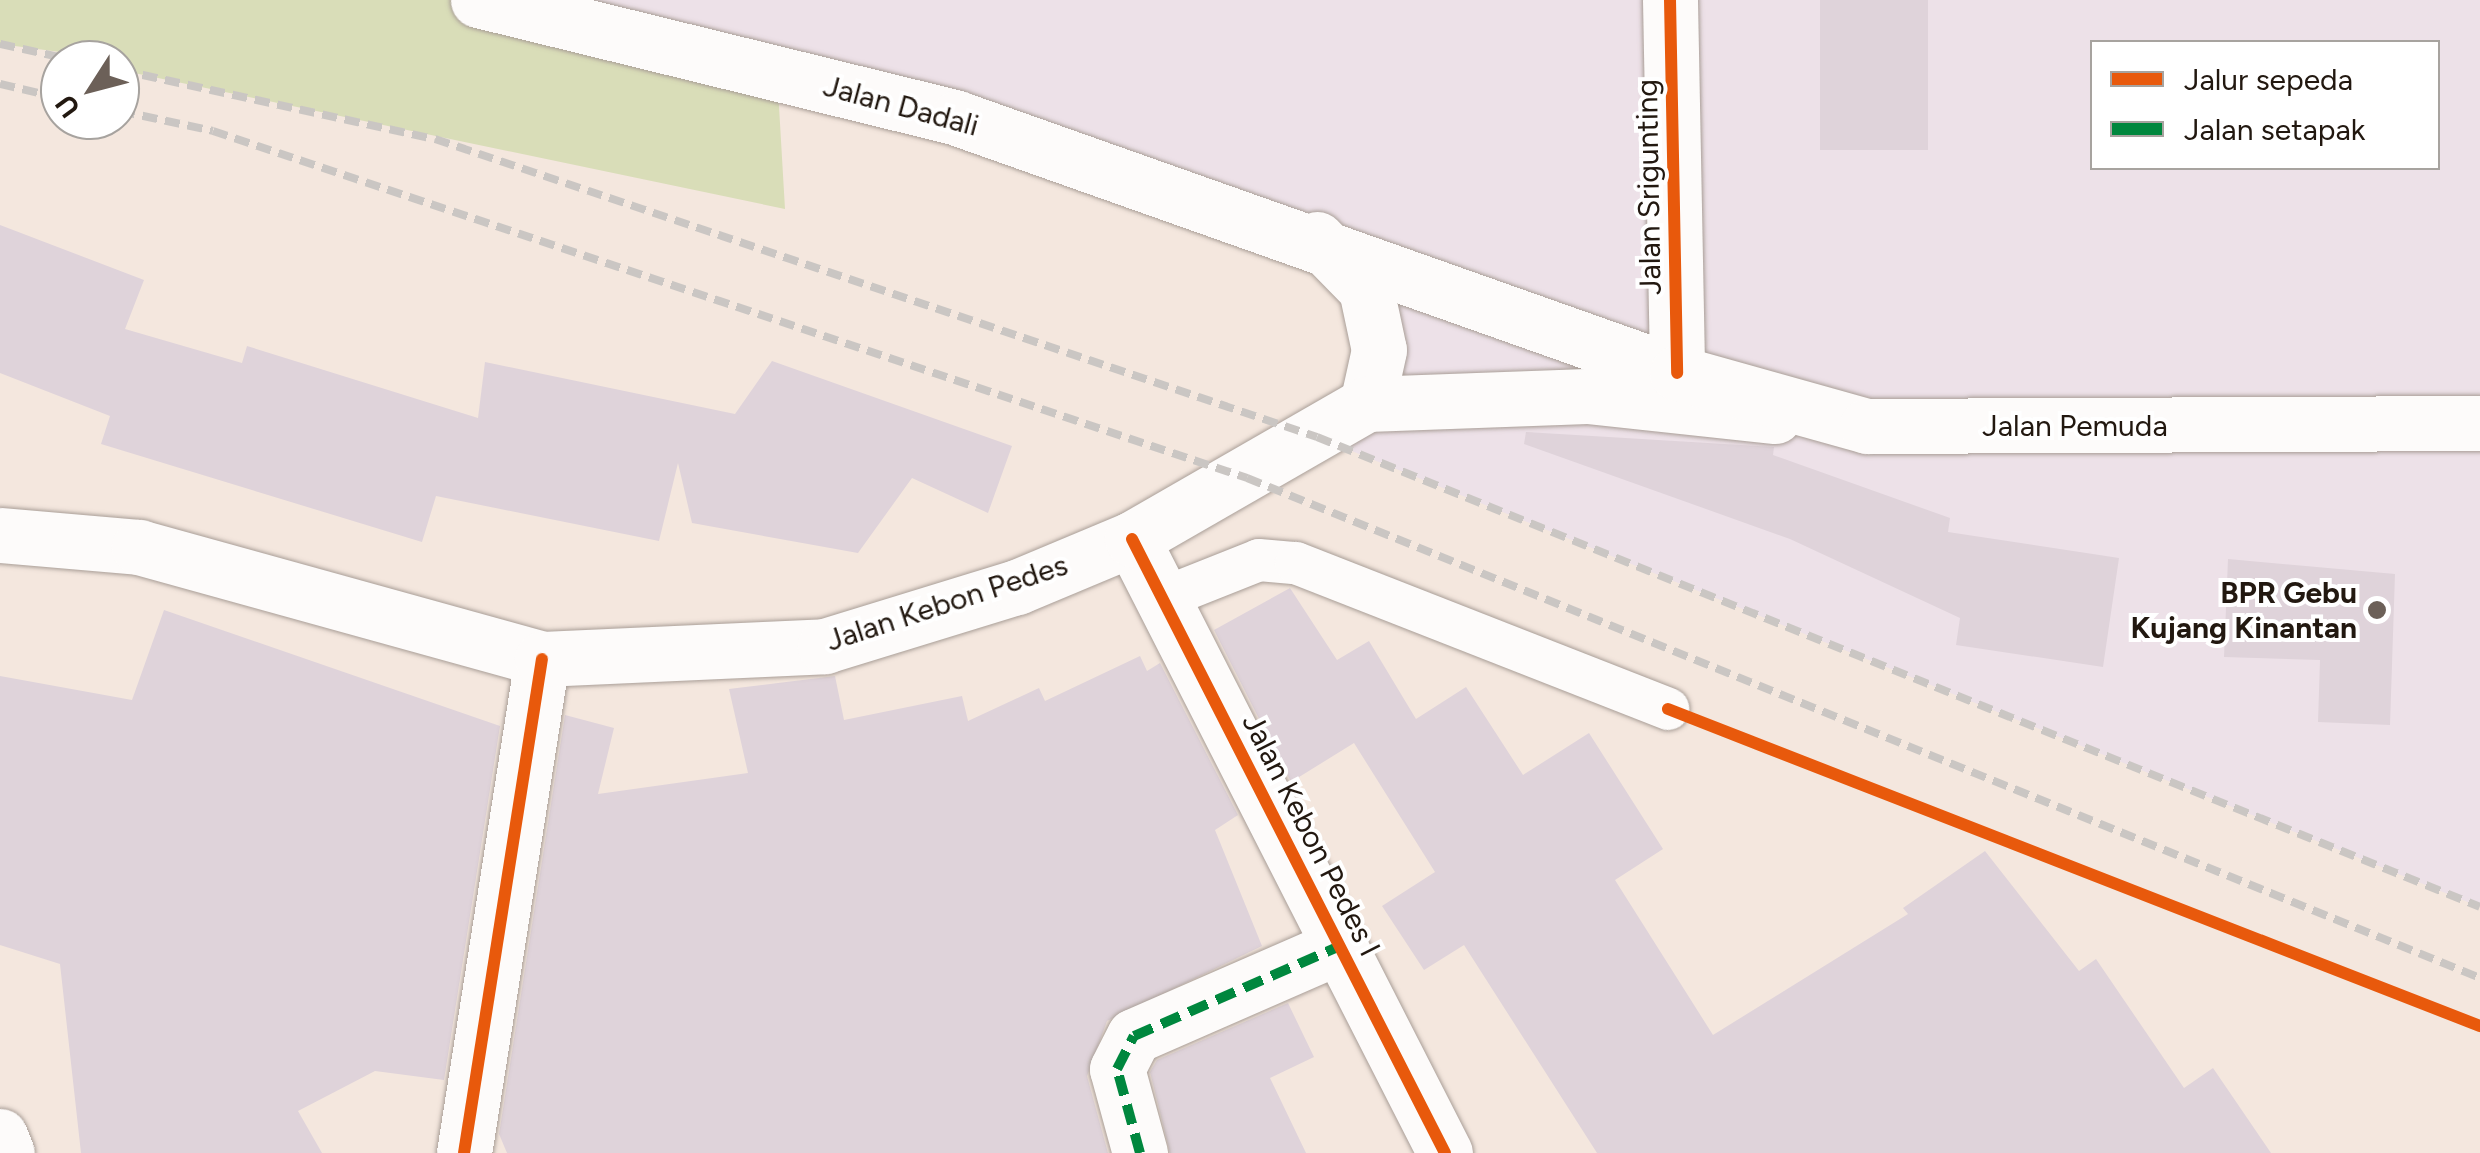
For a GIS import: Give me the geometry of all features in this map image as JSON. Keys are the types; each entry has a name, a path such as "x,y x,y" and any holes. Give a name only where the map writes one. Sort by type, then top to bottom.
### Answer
{"main road":[{"name":"Jalan Dadali","path":"478,0 957,118 1317,239 1677,373"},
{"name":"Jalan Srigunting","path":"1670,0 1677,373"},
{"name":"Jalan Dadali","path":"1317,239 1366,289 1379,350 1366,404"},
{"name":"Jalan Pemuda","path":"1677,373 1867,426 2480,423"},
{"name":"Jalan Kebon Pedes","path":"0,534 138,547 542,659 825,646 1017,588 1132,539 1366,404 1587,396 1867,426"},
{"name":"Jalan Kebon Pedes I","path":"1132,539 1445,1153"},
{"path":"464,1153 542,659"},
{"path":"1140,1153 1117,1069 1134,1036 1340,946"},
{"path":"0,1136 7,1153"}],"lane":[{"path":"1161,599 1259,560 1296,563 1668,709"}],"shaded area":[{"path":"463,0 2480,0 2480,907 1317,437 1379,350 1317,239"}],"green space":[{"path":"0,0 475,0 777,72 785,209 140,74 140,40 40,40 40,49 0,44"}],"building":[{"path":"1820,0 1928,0 1928,150 1820,150"},
{"path":"0,225 144,280 125,329 242,363 247,346 478,418 485,362 735,414 772,361 1012,446 988,513 912,478 858,553 692,523 678,463 659,541 436,496 422,542 101,444 110,416 0,373"},
{"path":"1526,432 1774,447 1773,455 1950,518 1948,532 2119,558 2103,667 1956,645 1960,618 1790,539 1524,444"},
{"path":"2228,559 2395,574 2390,725 2318,722 2320,660 2224,657"},
{"path":"1290,588 1337,660 1369,641 1416,719 1466,687 1523,775 1589,733 1663,849 1615,880 1713,1035 1908,914 1903,908 1985,851 2079,971 2096,959 2184,1088 2213,1068 2271,1153 1597,1153 1464,945 1424,970 1382,906 1435,872 1354,743 1291,782 1214,630"},
{"path":"164,610 500,726 444,1080 375,1071 298,1111 322,1153 81,1153 60,964 0,945 0,676 132,700"},
{"path":"1140,656 1147,671 1160,663 1238,815 1215,830 1262,946 1107,1021 1087,1076 1108,1153 507,1153 499,1134 565,715 614,728 598,794 748,773 729,689 835,676 844,720 962,696 968,721 1039,688 1045,701"},
{"path":"1288,1003 1314,1057 1270,1078 1306,1153 1170,1153 1150,1072 1157,1060"}],"railway":[{"path":"0,44 40,53"},
{"path":"140,74 435,139 1317,437 2480,907"},
{"path":"0,84 40,93"},
{"path":"140,115 213,131 1247,478 2480,978"}],"marked path":[{"path":"1140,1153 1117,1069 1134,1036 1340,946"}],"cycle path":[{"path":"1670,0 1677,373"},
{"path":"1132,539 1445,1153"},
{"path":"464,1153 542,659"},
{"path":"1668,709 2480,1026"}],"place":[{"name":"BPR Gebu Kujang Kinantan","path":"2377,610"}]}
